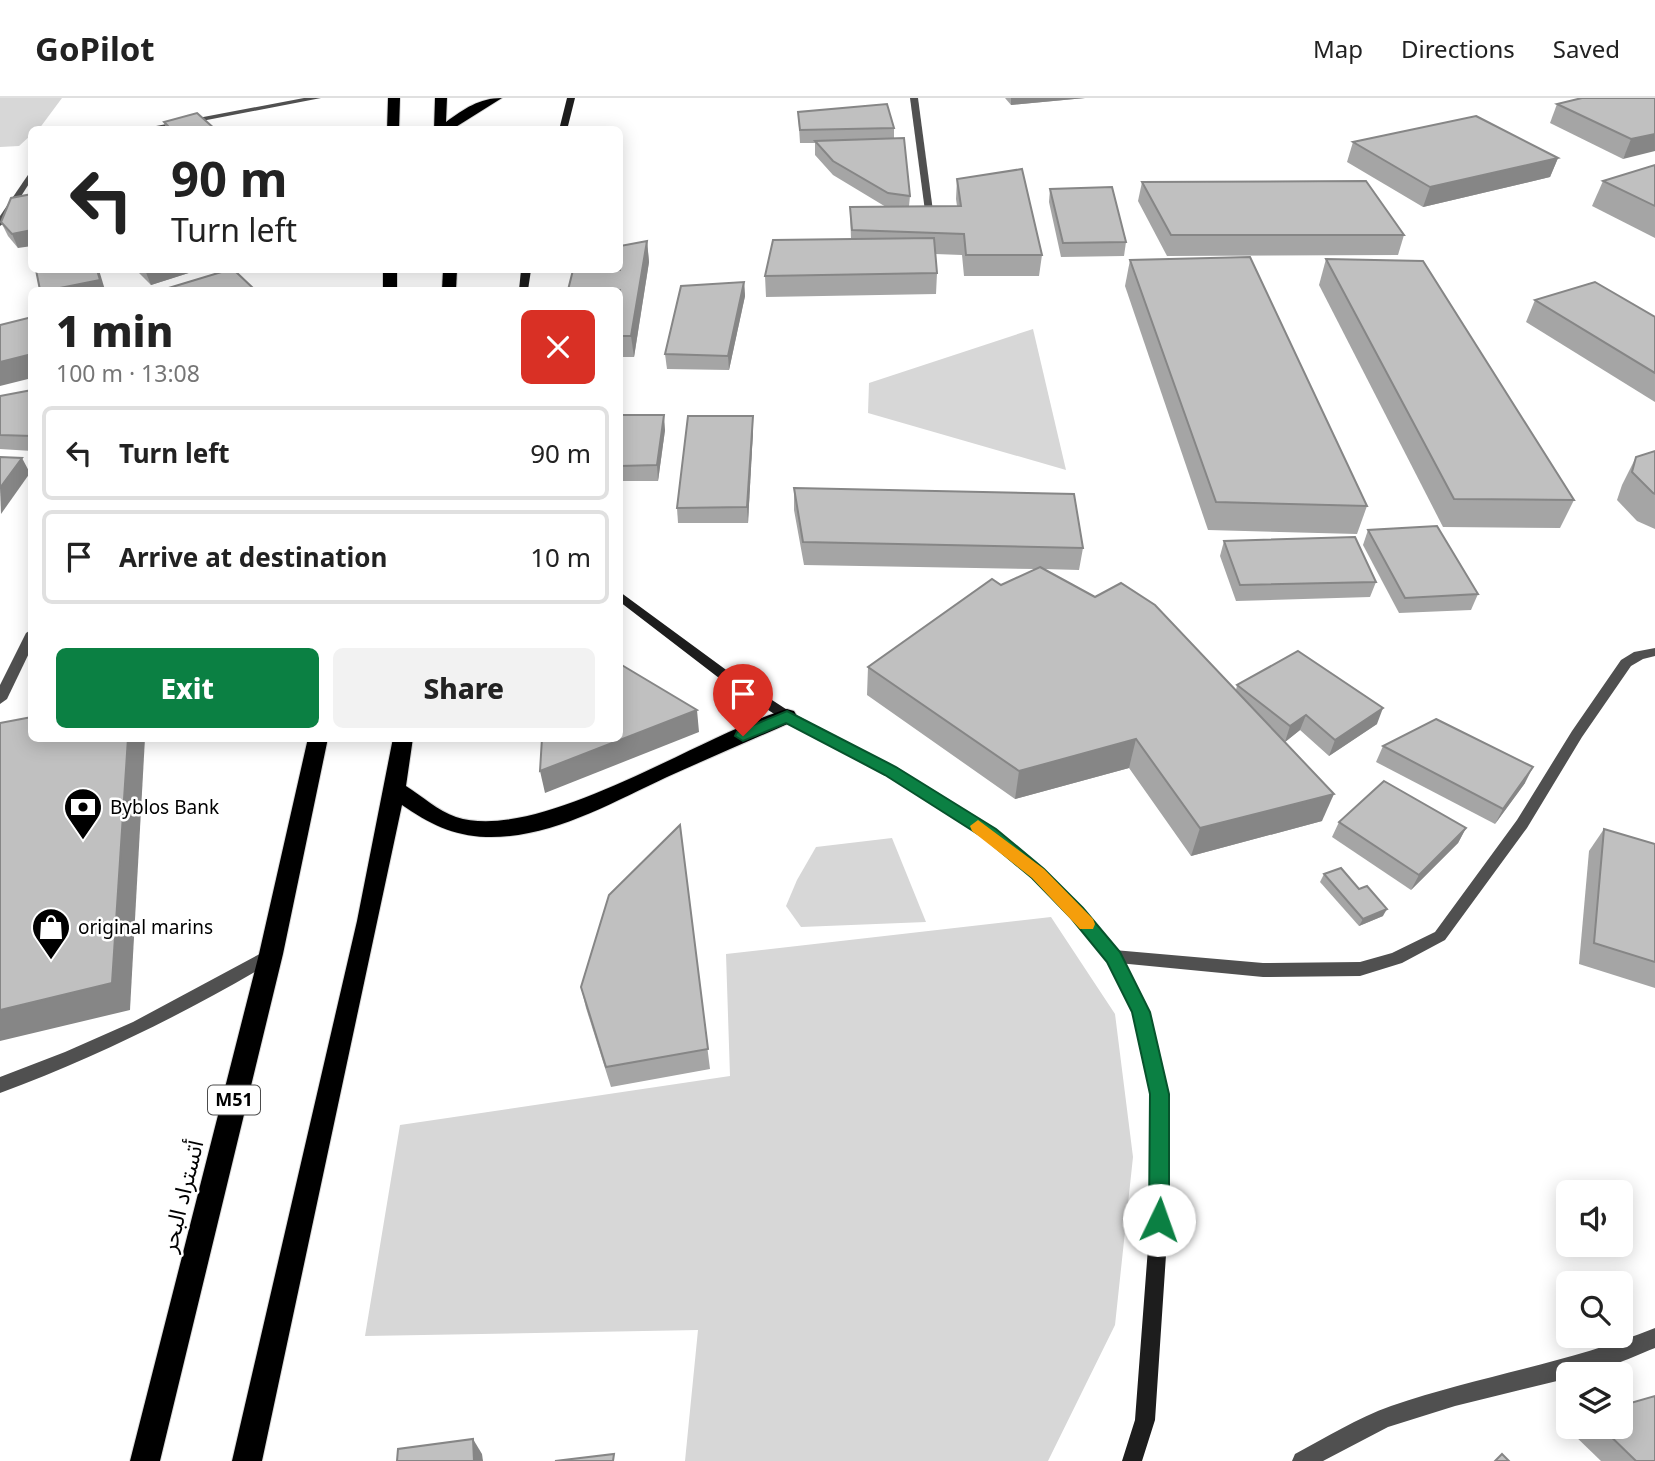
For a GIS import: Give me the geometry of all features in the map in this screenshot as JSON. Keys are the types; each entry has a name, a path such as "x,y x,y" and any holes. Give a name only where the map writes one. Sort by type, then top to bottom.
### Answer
{"highway":[{"path":"393,126 394,98"},
{"path":"441,98 442,126"},
{"path":"448,126 474,108 496,98"},
{"path":"396,789 440,819 461,826 501,828 535,822 589,803 787,716"},
{"name":"أتستراد البحر","path":"145,1461 271,954 317,742"},
{"path":"247,1461 396,789 402,742"}],"main road":[{"path":"564,126 571,98"},
{"path":"623,598 724,675 787,716 891,771 990,834 1058,893 1114,957 1141,1012 1160,1094 1161,1195 1146,1406 1132,1461"}],"street":[{"path":"161,126 317,98"},
{"path":"914,98 929,211"},
{"path":"0,223 28,178"},
{"path":"0,699 28,641"},
{"path":"1114,957 1263,970 1360,969 1396,958 1440,936 1522,824 1577,734 1626,663 1639,655 1655,652"},
{"path":"0,1085 128,1034 222,984 271,954"},
{"path":"1302,1461 1386,1418 1489,1386 1618,1355 1655,1338"}],"shaded area":[{"path":"0,98 62,98 41,126 28,126 28,138 19,146 0,147"},
{"path":"1033,329 1066,470 868,413 869,383"},
{"path":"892,838 926,922 801,927 786,906 816,847"},
{"path":"1051,917 1115,1014 1133,1157 1115,1325 1048,1461 685,1461 698,1330 365,1336 400,1125 730,1076 726,954"}],"building":[{"path":"1582,98 1655,98 1655,134 1631,139 1557,104"},
{"path":"887,104 894,128 800,130 798,112"},
{"path":"197,113 212,126 168,126 164,122"},
{"path":"1476,116 1558,158 1430,187 1353,142"},
{"path":"904,138 910,196 888,193 833,161 815,141"},
{"path":"1655,165 1655,206 1603,181"},
{"path":"1022,169 1042,255 966,255 964,234 852,230 850,207 961,206 957,179"},
{"path":"1366,181 1404,235 1171,235 1142,182"},
{"path":"1112,187 1126,242 1063,243 1050,189"},
{"path":"28,195 28,231 12,234 1,222 11,198"},
{"path":"934,238 937,273 765,276 773,240"},
{"path":"647,241 631,336 623,336 623,287 569,287 572,273 623,273 623,245"},
{"path":"1250,257 1367,506 1216,502 1130,260"},
{"path":"1326,259 1423,261 1574,500 1454,499"},
{"path":"37,273 98,273 100,280 65,287 39,287"},
{"path":"218,273 237,273 252,287 172,287"},
{"path":"744,282 728,356 665,354 681,286"},
{"path":"1595,282 1655,317 1655,373 1535,300"},
{"path":"28,318 28,355 0,362 0,325"},
{"path":"28,391 28,436 0,435 0,396"},
{"path":"623,415 664,415 657,465 623,466"},
{"path":"688,416 753,416 747,507 677,508"},
{"path":"1655,451 1655,494 1632,472 1636,457"},
{"path":"0,457 22,458 0,488"},
{"path":"794,488 1074,494 1083,548 803,542"},
{"path":"1437,526 1478,594 1405,598 1368,530"},
{"path":"1355,537 1376,582 1240,585 1224,541"},
{"path":"1040,567 1095,597 1121,583 1155,605 1334,794 1200,828 1136,739 1019,771 868,667 992,579 1001,585"},
{"path":"1298,651 1383,708 1335,740 1306,715 1290,726 1237,685"},
{"path":"623,666 697,710 623,739"},
{"path":"28,718 28,742 128,742 112,983 0,1010 0,723"},
{"path":"1436,719 1533,767 1503,809 1383,746"},
{"path":"542,742 615,742 540,771"},
{"path":"1384,781 1466,828 1419,875 1339,822"},
{"path":"680,825 708,1049 606,1067 581,987 609,895"},
{"path":"1604,829 1655,844 1655,962 1594,943"},
{"path":"1341,868 1359,889 1367,886 1387,909 1363,919 1324,874"},
{"path":"1655,1396 1655,1461 1636,1461 1613,1439 1633,1439 1633,1402"},
{"path":"473,1439 474,1461 397,1461 398,1449"},
{"path":"614,1454 613,1461 555,1461"},
{"path":"1502,1454 1509,1461 1495,1461"}],"slow traffic":[{"path":"978,826 1038,874 1086,924"}],"place":[{"name":"Byblos Bank","path":"83,841"},
{"name":"original marins","path":"51,961"}],"route":[{"path":"743,736 787,716 891,771 990,834 1038,874 1077,913 1114,957 1141,1012 1160,1094 1159,1220"}]}
